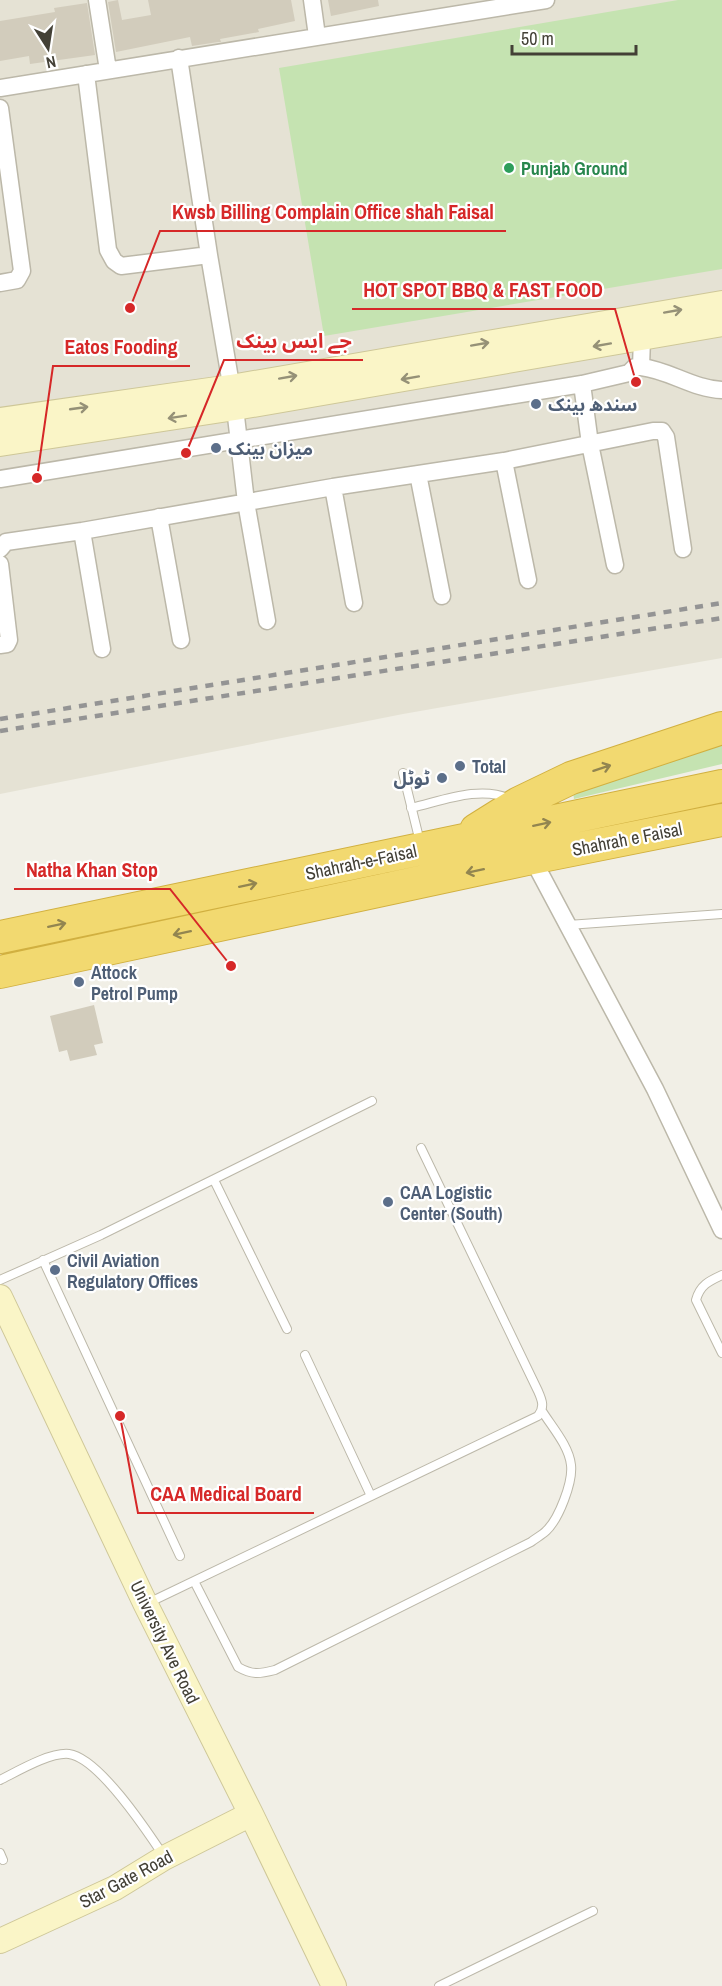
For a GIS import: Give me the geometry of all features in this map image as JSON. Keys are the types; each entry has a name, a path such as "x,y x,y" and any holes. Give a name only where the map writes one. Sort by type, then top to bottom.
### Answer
{"highway":[{"path":"457,842 519,803 571,778 722,728"},
{"name":"Shahrah-e-Faisal","path":"0,937 722,786"},
{"name":"Shahrah e Faisal","path":"532,858 722,820"},
{"name":"Shahrah-e-Faisal","path":"0,972 532,858"}],"street":[{"path":"97,0 108,70"},
{"path":"312,0 317,36"},
{"path":"0,88 546,0"},
{"path":"179,58 233,397 246,502 267,621"},
{"path":"86,74 108,250 114,261 121,266 209,255"},
{"path":"0,108 22,272 17,280 0,283"},
{"path":"0,444 722,303"},
{"path":"0,420 233,397 642,338 722,324"},
{"path":"640,367 642,338"},
{"path":"0,479 582,384 629,373 635,367 652,368 686,382 722,390"},
{"path":"582,384 590,444 615,565"},
{"path":"0,545 6,542 504,460 653,430 662,431 666,437 683,549"},
{"path":"504,460 528,580"},
{"path":"418,474 442,596"},
{"path":"333,487 354,603"},
{"path":"159,517 181,640"},
{"path":"82,531 102,649"},
{"path":"0,564 9,640 7,644 0,645"},
{"path":"532,858 655,1089 722,1230"},
{"name":"University Ave Road","path":"0,1297 146,1605 334,1986"},
{"name":"Star Gate Road","path":"0,1941 115,1888 164,1858 251,1814"}],"lane":[{"path":"403,772 421,849"},
{"path":"411,808 473,794 489,793 499,794 519,803"},
{"path":"568,925 722,914"},
{"path":"0,1280 101,1235 372,1101"},
{"path":"194,1581 238,1667 258,1675 275,1670 531,1542 548,1530 558,1515 571,1478 571,1464 564,1445 542,1411 542,1401 421,1148"},
{"path":"214,1180 287,1329"},
{"path":"43,1260 180,1556"},
{"path":"722,1275 705,1283 698,1293 696,1305 722,1353"},
{"path":"305,1355 371,1496"},
{"path":"146,1605 538,1416 542,1411"},
{"path":"0,1780 48,1757 70,1754 88,1764 115,1790 144,1825 164,1858"},
{"path":"439,1986 593,1911"}],"shaded area":[{"path":"0,0 722,0 722,658 403,714 0,794"}],"green space":[{"name":"Punjab Ground","path":"678,0 722,0 722,269 324,336 279,68"},
{"path":"722,739 722,764 574,799 572,785"}],"building":[{"path":"118,0 122,20 151,15 148,0 291,0 295,21 258,29 259,32 220,39 221,42 192,46 190,37 116,52 108,2"},
{"path":"328,0 378,0 379,6 331,16"},
{"path":"87,3 95,55 30,64 29,56 0,61 0,21 55,12 54,8"},
{"path":"94,1005 103,1043 94,1045 97,1055 70,1061 67,1050 59,1052 50,1016"}],"railway":[{"path":"0,719 722,603"},
{"path":"0,731 722,618"}],"place":[{"name":"Punjab Ground","path":"509,168"},
{"name":"Kwsb Billing Complain Office shah Faisal","path":"130,308"},
{"name":"HOT SPOT BBQ & FAST FOOD","path":"636,382"},
{"name":"سندھ بینک","path":"536,404"},
{"name":"میزان بینک","path":"216,448"},
{"name":"جے ایس بینک","path":"186,453"},
{"name":"Eatos Fooding","path":"37,478"},
{"name":"Total","path":"460,766"},
{"name":"ٹوٹل","path":"442,778"},
{"name":"Natha Khan Stop","path":"231,966"},
{"name":"Attock Petrol Pump","path":"79,982"},
{"name":"CAA Logistic Center (South)","path":"388,1202"},
{"name":"Civil Aviation Regulatory Offices","path":"55,1270"},
{"name":"CAA Medical Board","path":"120,1416"}]}
